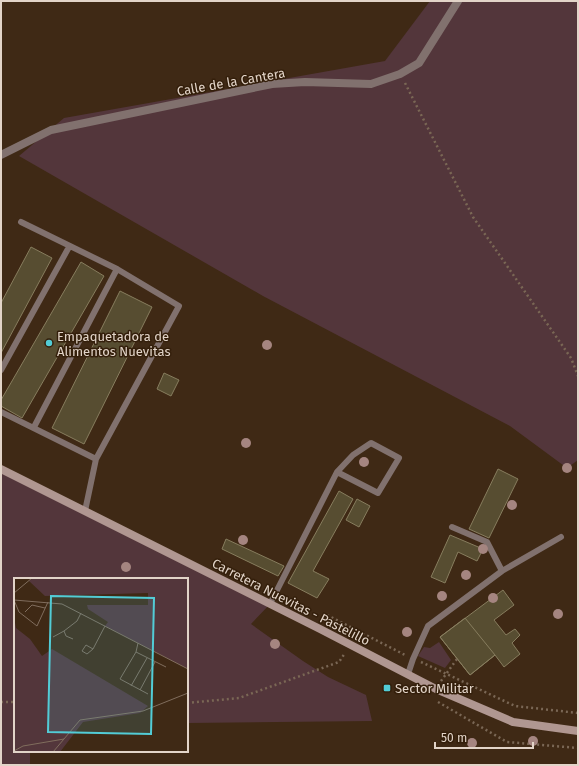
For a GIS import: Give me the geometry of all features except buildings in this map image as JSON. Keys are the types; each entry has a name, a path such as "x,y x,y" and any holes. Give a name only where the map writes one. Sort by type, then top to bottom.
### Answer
{"main road":[{"name":"Carretera Nuevitas - Pastelillo","path":"1,469 350,644 436,689 513,722 578,731"}],"street":[{"name":"Calle de la Cantera","path":"1,155 51,130 272,84 305,82 371,84 400,74 419,63 458,1"}],"lane":[{"path":"21,222 69,247 117,269 179,306 96,459 85,511"},
{"path":"1,370 69,247"},
{"path":"34,427 117,269"},
{"path":"1,412 96,459"},
{"path":"270,604 337,472 353,455 371,443 399,458 378,493 337,472"},
{"path":"452,527 487,542 502,570"},
{"path":"408,674 428,626 502,570 561,537"}],"path":[{"path":"400,74 473,217 571,358 578,376"},
{"path":"327,615 413,659 515,706 578,713"},
{"path":"188,703 239,698 340,662 350,644"},
{"path":"436,689 457,659"},
{"path":"431,699 507,742 578,748"},
{"path":"1,702 14,702"}],"shaded area":[{"path":"430,1 578,1 578,460 567,468 510,426 263,296 19,156 64,118 385,61"},
{"path":"1,469 270,604 251,624 328,677 366,695 372,721 188,723 188,578 14,578 14,752 30,752 30,765 1,765"},
{"path":"439,642 451,660 445,668 418,656 424,647 430,648"}],"place":[{"name":"Empaquetadora de Alimentos Nuevitas","path":"49,343"},
{"name":"Sector Militar","path":"387,688"}]}
